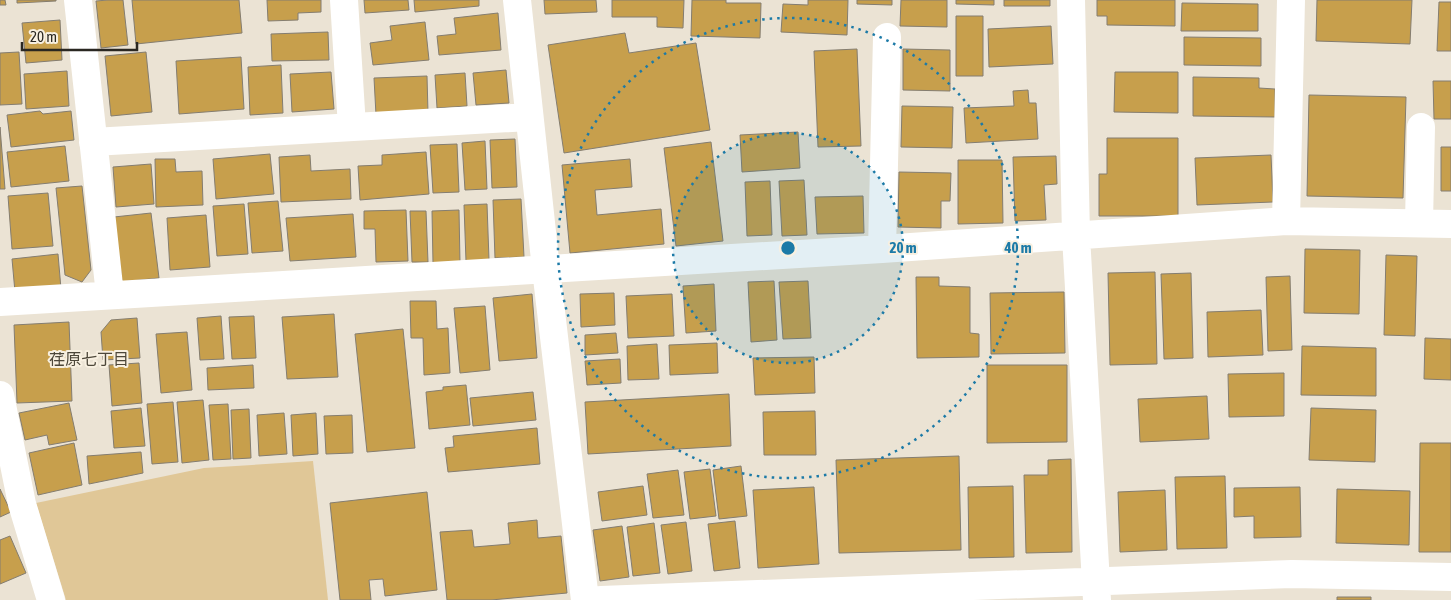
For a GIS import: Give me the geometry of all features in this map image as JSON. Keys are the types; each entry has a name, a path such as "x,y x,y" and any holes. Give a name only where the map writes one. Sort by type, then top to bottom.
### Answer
{"street":[{"path":"78,0 110,295"},
{"path":"344,0 352,127"},
{"path":"517,0 546,270 585,600"},
{"path":"1071,0 1076,236 1096,590"},
{"path":"1286,221 1291,0"},
{"path":"882,249 887,37"},
{"path":"93,142 530,117"},
{"path":"1419,223 1421,127"},
{"path":"0,302 882,249 1286,221 1451,224"},
{"path":"0,395 22,504 51,600"},
{"path":"600,600 1096,590 1292,574 1451,576"}],"shaded area":[{"path":"313,461 328,600 66,600 36,503 204,468"}],"building":[{"path":"0,0 5,0 6,5 0,5"},
{"path":"17,0 56,0 56,1 17,3"},
{"path":"123,0 128,45 101,48 96,1"},
{"path":"132,0 239,0 242,33 136,44"},
{"path":"267,0 321,0 321,12 298,13 298,20 268,21"},
{"path":"364,0 408,0 409,10 365,13"},
{"path":"414,0 479,0 479,6 415,12"},
{"path":"544,0 596,0 597,12 545,14"},
{"path":"612,0 684,0 683,28 657,27 657,17 612,17"},
{"path":"692,0 726,0 726,3 761,3 760,38 691,36"},
{"path":"808,0 848,0 847,35 781,32 783,4 808,5"},
{"path":"857,0 892,0 892,5 857,4"},
{"path":"901,0 947,0 947,27 900,26"},
{"path":"956,0 994,0 994,5 956,4"},
{"path":"1004,0 1050,0 1050,6 1004,6"},
{"path":"1097,0 1175,0 1175,26 1107,25 1107,16 1097,16"},
{"path":"1317,0 1412,0 1410,44 1316,41"},
{"path":"1439,2 1451,2 1451,51 1437,51"},
{"path":"1182,3 1258,4 1258,31 1181,31"},
{"path":"498,13 501,50 439,55 437,36 456,34 454,18"},
{"path":"956,16 983,16 983,76 956,76"},
{"path":"60,20 62,60 26,63 22,23"},
{"path":"425,22 429,60 373,65 370,43 392,40 390,26"},
{"path":"1051,26 1053,64 989,67 988,29"},
{"path":"328,32 329,60 272,61 271,34"},
{"path":"625,33 629,53 696,43 710,130 564,153 548,45"},
{"path":"1184,37 1261,38 1261,66 1184,65"},
{"path":"857,49 861,146 818,147 814,51"},
{"path":"903,49 950,50 950,91 903,90"},
{"path":"19,52 22,104 0,105 0,53"},
{"path":"146,52 152,112 111,116 105,56"},
{"path":"241,57 244,109 179,114 176,61"},
{"path":"281,65 283,113 250,115 248,67"},
{"path":"506,70 509,103 476,105 473,73"},
{"path":"67,71 69,106 26,109 24,74"},
{"path":"331,72 334,109 292,112 290,74"},
{"path":"1115,72 1178,72 1178,113 1114,112"},
{"path":"465,73 467,106 437,108 435,75"},
{"path":"427,76 428,113 376,115 374,78"},
{"path":"1193,77 1259,78 1259,88 1275,89 1275,117 1193,116"},
{"path":"1433,81 1451,81 1451,119 1434,119"},
{"path":"1028,90 1029,103 1036,103 1038,139 966,143 964,108 1014,106 1013,91"},
{"path":"1309,95 1406,97 1403,198 1307,196"},
{"path":"902,106 953,107 952,148 901,147"},
{"path":"40,111 43,114 71,111 74,140 11,147 7,115"},
{"path":"0,127 5,189 0,189"},
{"path":"798,132 800,168 742,172 740,135"},
{"path":"1107,138 1178,138 1178,216 1099,216 1099,174 1107,174"},
{"path":"515,139 517,187 492,188 490,140"},
{"path":"485,141 487,189 465,190 462,143"},
{"path":"711,142 723,241 676,246 664,148"},
{"path":"457,144 459,192 433,193 430,145"},
{"path":"65,146 69,181 11,187 7,152"},
{"path":"1441,147 1451,147 1451,191 1441,191"},
{"path":"426,152 429,194 360,200 358,166 382,165 382,155"},
{"path":"270,154 274,194 216,199 213,159"},
{"path":"310,155 311,171 350,169 351,199 281,202 279,157"},
{"path":"1271,155 1273,202 1197,205 1195,158"},
{"path":"1056,156 1057,184 1044,185 1046,220 1015,221 1013,157"},
{"path":"155,159 175,159 176,172 202,171 203,205 156,207"},
{"path":"630,159 632,187 595,190 597,215 661,209 664,244 570,253 562,165"},
{"path":"958,160 1002,160 1003,223 958,224"},
{"path":"151,164 154,204 116,207 113,167"},
{"path":"899,172 951,173 950,201 941,201 941,228 898,227"},
{"path":"804,180 807,235 782,236 779,181"},
{"path":"770,181 772,235 747,236 745,182"},
{"path":"82,186 91,270 82,282 65,275 56,188"},
{"path":"48,193 53,246 12,249 8,196"},
{"path":"863,196 864,233 817,234 815,197"},
{"path":"521,199 524,257 495,258 493,200"},
{"path":"278,201 283,251 252,253 248,203"},
{"path":"244,204 248,254 217,256 213,206"},
{"path":"487,204 489,260 466,261 464,205"},
{"path":"406,210 408,261 376,262 375,229 364,229 364,211"},
{"path":"459,210 460,263 433,263 432,211"},
{"path":"410,211 426,211 428,262 412,262"},
{"path":"151,213 159,278 122,282 114,217"},
{"path":"353,214 356,257 290,261 286,218"},
{"path":"206,215 210,267 170,270 167,218"},
{"path":"1305,249 1360,250 1359,314 1304,313"},
{"path":"58,254 61,289 15,292 12,259"},
{"path":"1386,255 1417,256 1415,336 1384,335"},
{"path":"1155,272 1157,364 1110,365 1108,273"},
{"path":"1191,273 1193,358 1164,359 1161,274"},
{"path":"1290,276 1292,350 1268,351 1266,277"},
{"path":"916,277 939,277 939,286 970,287 970,333 979,334 979,357 917,358"},
{"path":"774,281 777,340 751,342 748,282"},
{"path":"808,281 811,338 783,339 779,282"},
{"path":"714,284 716,331 686,333 683,286"},
{"path":"1064,292 1065,353 991,354 990,293"},
{"path":"614,293 615,325 581,327 580,294"},
{"path":"532,294 537,358 499,361 493,298"},
{"path":"672,294 674,336 628,338 626,296"},
{"path":"410,301 436,301 437,329 448,328 450,373 424,375 423,338 411,338"},
{"path":"485,306 490,370 460,373 454,308"},
{"path":"1261,310 1263,355 1208,357 1207,312"},
{"path":"334,314 338,377 287,379 282,317"},
{"path":"221,316 224,359 200,360 197,318"},
{"path":"254,316 256,358 232,359 229,317"},
{"path":"137,318 140,358 103,360 101,332 111,320"},
{"path":"69,322 72,401 17,403 14,325"},
{"path":"403,329 415,448 367,452 355,334"},
{"path":"187,332 192,390 161,393 156,334"},
{"path":"616,333 618,353 585,355 585,335"},
{"path":"1425,338 1451,339 1451,380 1424,379"},
{"path":"717,343 718,373 670,375 669,345"},
{"path":"657,344 659,379 628,380 627,346"},
{"path":"1302,346 1376,348 1376,396 1301,395"},
{"path":"814,357 815,393 755,395 753,358"},
{"path":"620,359 621,383 587,385 585,361"},
{"path":"139,363 142,403 112,406 109,365"},
{"path":"253,365 254,388 208,390 207,368"},
{"path":"987,365 1067,365 1067,442 987,443"},
{"path":"1284,373 1284,416 1229,417 1228,374"},
{"path":"466,385 470,425 429,429 426,392 443,390 443,387"},
{"path":"533,392 536,420 473,426 470,398"},
{"path":"729,394 731,446 588,454 585,402"},
{"path":"1207,396 1209,439 1140,442 1138,399"},
{"path":"203,400 209,460 182,463 177,402"},
{"path":"173,402 178,462 152,464 147,404"},
{"path":"69,403 77,440 49,445 47,435 25,440 19,413"},
{"path":"228,404 231,459 213,460 209,405"},
{"path":"141,408 145,446 114,448 111,411"},
{"path":"1311,408 1376,410 1375,462 1309,460"},
{"path":"249,409 251,458 233,459 231,410"},
{"path":"815,411 816,455 764,455 763,412"},
{"path":"284,413 287,454 259,456 257,415"},
{"path":"316,413 318,454 293,456 291,415"},
{"path":"352,415 353,453 326,454 324,416"},
{"path":"537,428 540,464 448,472 445,448 454,447 453,436"},
{"path":"74,443 82,485 38,495 29,453"},
{"path":"1420,443 1451,443 1451,552 1419,552"},
{"path":"141,452 143,473 89,484 87,456"},
{"path":"959,456 961,550 839,553 836,460"},
{"path":"1071,459 1072,552 1026,553 1024,475 1048,475 1048,460"},
{"path":"741,466 747,516 719,519 713,470"},
{"path":"710,469 716,516 690,519 684,472"},
{"path":"678,470 684,515 653,518 647,474"},
{"path":"1225,476 1227,548 1177,549 1175,477"},
{"path":"643,486 647,515 602,521 598,492"},
{"path":"1013,486 1014,557 969,558 968,487"},
{"path":"814,487 819,564 758,568 753,490"},
{"path":"1300,487 1301,537 1254,538 1254,516 1234,517 1234,488"},
{"path":"0,489 11,512 0,517"},
{"path":"1337,489 1410,491 1409,545 1336,543"},
{"path":"1165,490 1167,550 1120,552 1118,492"},
{"path":"427,492 437,590 385,596 383,579 369,580 371,600 340,600 330,503"},
{"path":"537,520 538,538 561,536 567,593 491,600 447,600 440,532 472,530 474,547 510,544 508,523"},
{"path":"735,521 740,568 714,571 708,524"},
{"path":"686,522 692,571 668,574 661,525"},
{"path":"654,523 660,573 633,576 627,527"},
{"path":"622,526 629,577 600,581 593,530"},
{"path":"10,536 26,573 0,584 0,540"},
{"path":"1337,597 1371,597 1371,600 1337,600"}],"district":[{"name":"荏原七丁目","path":"89,359"}]}
